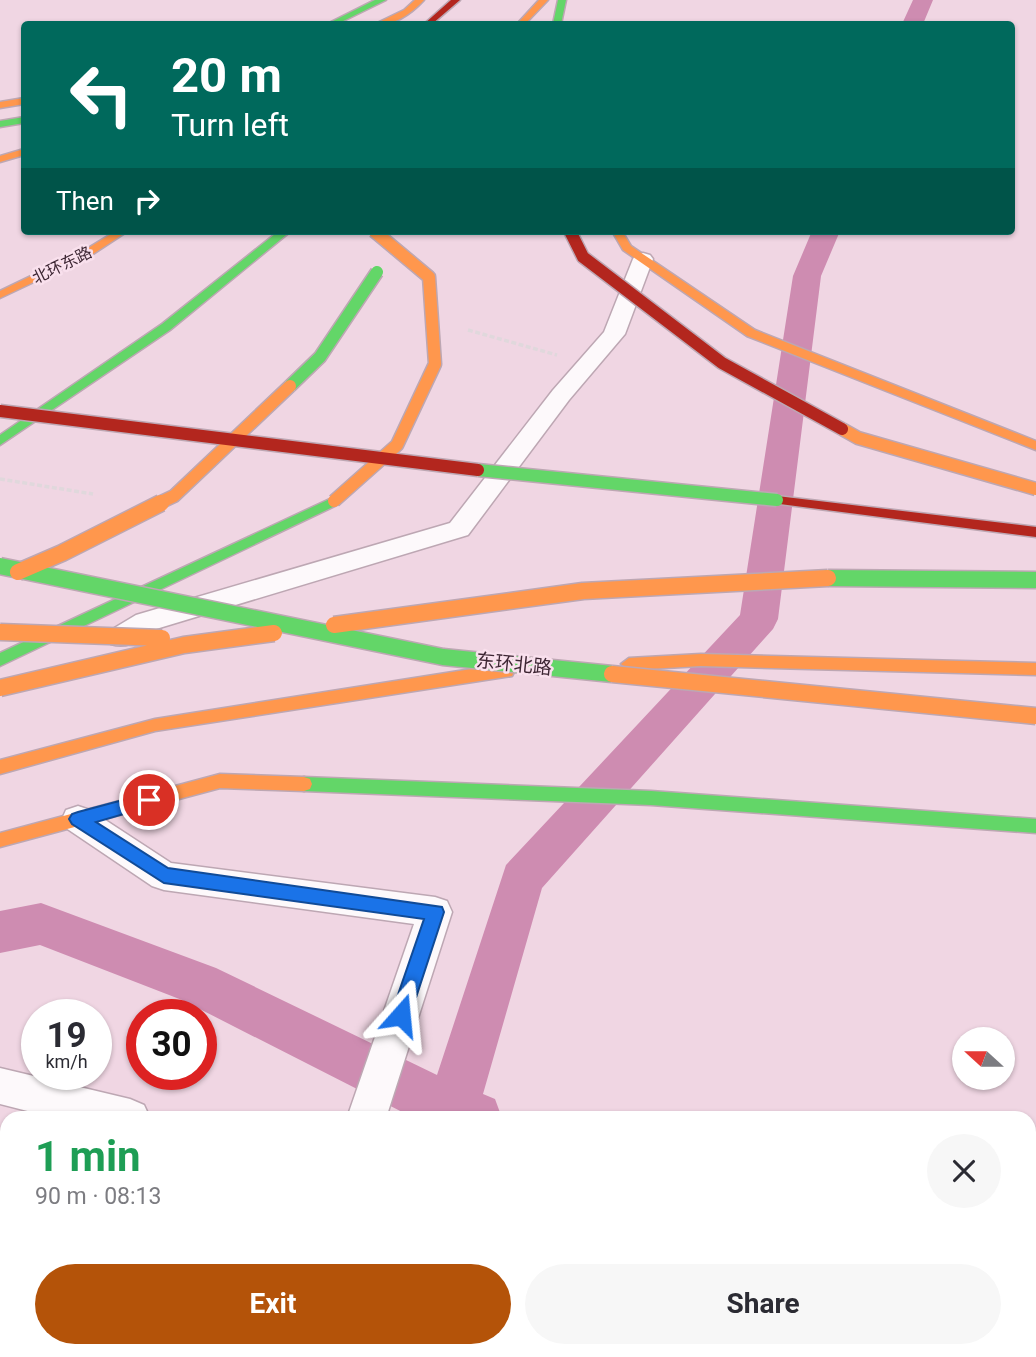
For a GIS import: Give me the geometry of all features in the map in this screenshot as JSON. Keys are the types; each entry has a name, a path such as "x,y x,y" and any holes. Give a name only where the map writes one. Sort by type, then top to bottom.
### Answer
{"main road":[{"path":"337,21 382,0"},
{"path":"386,21 407,12 420,0"},
{"path":"432,21 456,0"},
{"path":"524,21 544,0"},
{"path":"538,21 551,0"},
{"path":"558,21 562,0"},
{"path":"379,21 407,12"},
{"path":"0,105 21,102"},
{"path":"0,124 21,120"},
{"path":"0,159 21,153"},
{"path":"0,173 21,170"},
{"name":"北环东路","path":"0,295 89,253 117,235"},
{"path":"0,441 166,327 281,235"},
{"path":"0,660 334,501 397,445 435,364 429,277 379,235"},
{"path":"0,580 62,553 174,496 320,357 400,235"},
{"path":"572,235 583,257 722,363 858,438 1036,489"},
{"path":"619,235 627,248 751,333 1036,446"},
{"path":"0,411 455,467 777,500 1036,533"},
{"name":"东环北路","path":"0,566 443,657 1036,716"},
{"path":"0,688 184,645 583,591 817,578 1036,580"},
{"path":"0,632 100,634 278,646"},
{"path":"320,649 443,657"},
{"path":"0,767 155,725 478,674 701,660 1036,669"},
{"path":"0,840 220,781 651,798 1036,825"}],"street":[{"path":"0,707 146,622 459,529 561,394 614,334 643,259"},
{"path":"78,819 164,876 435,912 369,1111"},
{"path":"0,1086 102,1111"}],"waterway":[{"path":"914,21 923,0"},
{"path":"452,1110 522,879 759,619 807,276 824,235"},
{"path":"0,932 41,924 199,984 452,1110"}],"traffic: fast":[{"path":"337,21 382,0"},
{"path":"558,21 562,0"},
{"path":"0,124 21,120"},
{"path":"0,441 166,327 281,235"},
{"path":"290,386 320,357 377,272"},
{"path":"478,470 777,500"},
{"path":"0,660 334,501"},
{"path":"0,566 443,657 612,674"},
{"path":"828,578 1036,580"},
{"path":"304,784 651,798 1036,826"}],"traffic: slow":[{"path":"386,21 407,12 420,0"},
{"path":"524,21 544,0"},
{"path":"0,105 21,102"},
{"path":"0,159 21,153"},
{"path":"0,295 89,252 117,235"},
{"path":"334,501 397,445 435,364 429,277 379,235"},
{"path":"619,235 627,248 751,333 1036,446"},
{"path":"18,572 62,553 174,496 290,386"},
{"path":"842,429 858,438 1036,489"},
{"path":"334,625 583,591 828,578"},
{"path":"0,632 162,638"},
{"path":"0,688 184,645 274,633"},
{"path":"629,664 701,660 1036,669"},
{"path":"0,767 155,725 478,674 506,672"},
{"path":"612,674 1036,716"},
{"path":"0,840 220,781 304,784"}],"traffic: jam":[{"path":"432,21 456,0"},
{"path":"572,235 583,257 722,363 842,429"},
{"path":"0,411 478,470"},
{"path":"777,500 1036,532"}],"route":[{"path":"149,800 78,819 164,876 435,912 401,1015"}]}
